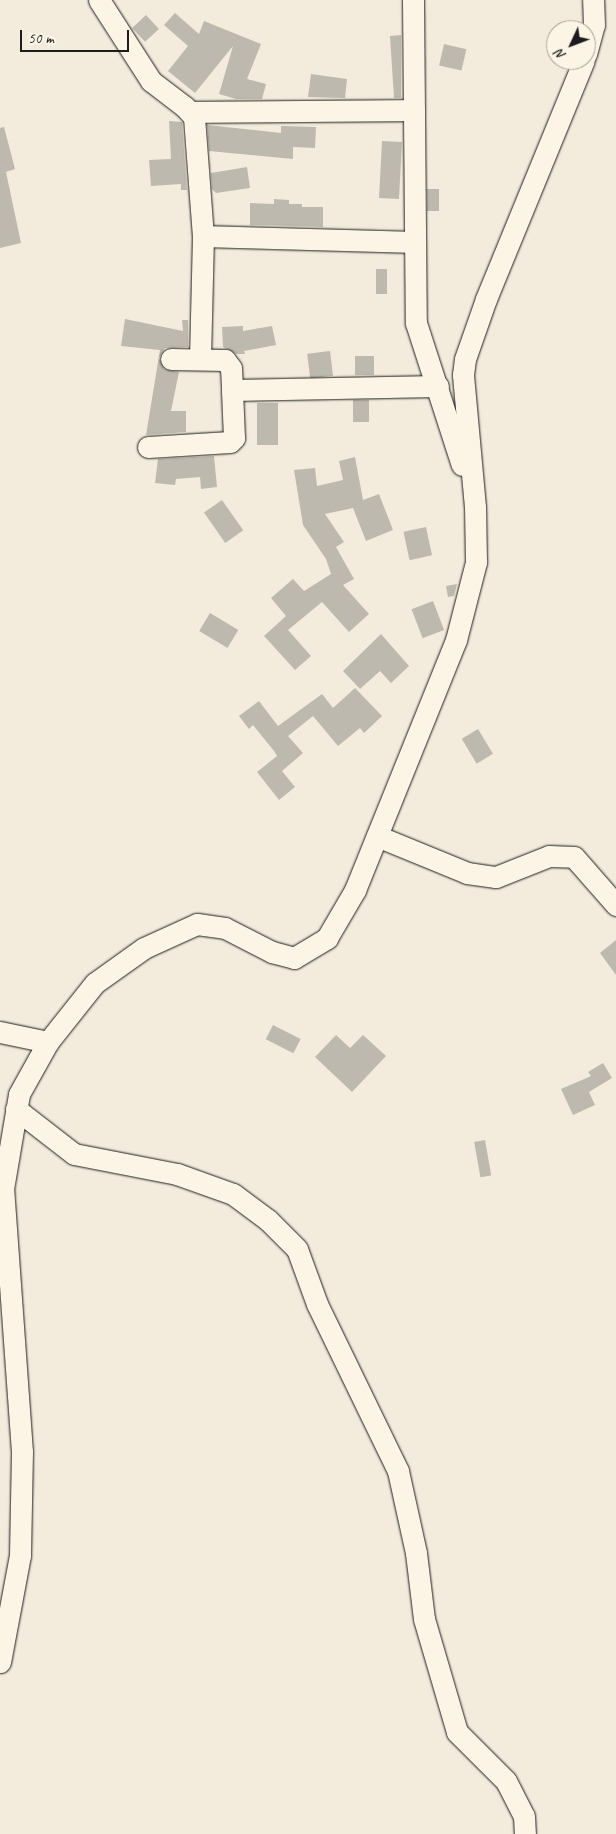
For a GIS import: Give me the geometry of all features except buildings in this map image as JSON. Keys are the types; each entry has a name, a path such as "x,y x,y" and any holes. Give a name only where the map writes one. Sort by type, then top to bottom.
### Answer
{"street":[{"path":"99,0 151,82 191,112 195,124 203,236 200,358"},
{"path":"413,0 416,323 438,386 475,507"},
{"path":"593,0 594,20"},
{"path":"0,1662 20,1555 22,1452 3,1189 19,1094 48,1042 95,983 144,948 197,924 225,928 272,952 294,958 327,938 354,890 378,836 456,640 476,562 475,507 463,375 465,359 486,299 580,70"},
{"path":"191,112 414,110"},
{"path":"203,236 415,242"},
{"path":"148,447 230,442 234,438 231,368 225,360 200,358 171,359"},
{"path":"232,390 438,386"},
{"path":"378,836 467,873 496,877 550,856 574,857 616,905"},
{"path":"0,1032 48,1042"},
{"path":"16,1109 74,1154 178,1174 233,1194 268,1220 298,1249 317,1304 398,1471 416,1553 424,1619 457,1732 506,1782 524,1816 525,1834"}]}
